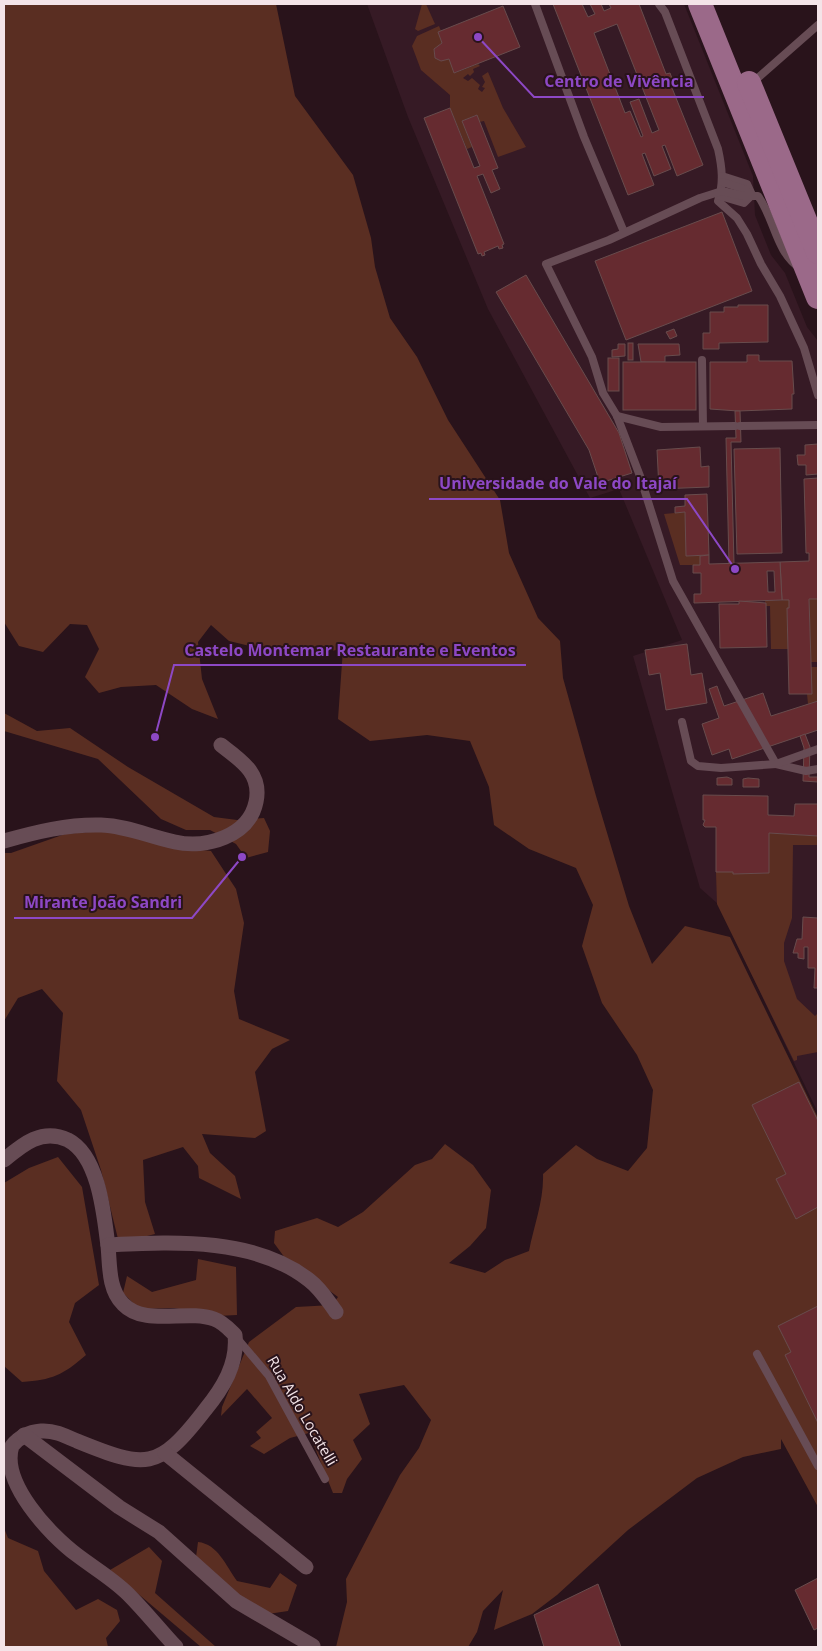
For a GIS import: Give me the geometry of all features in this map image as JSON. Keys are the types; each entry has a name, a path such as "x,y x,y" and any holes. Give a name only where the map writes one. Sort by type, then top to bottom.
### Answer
{"main road":[{"path":"700,4 818,298"},
{"path":"718,4 818,252"}],"street":[{"path":"4,841 38,832 77,825 102,825 136,829 176,842 187,843 214,841 234,834 246,824 255,808 258,792 255,777 244,762 222,745"},
{"path":"4,1160 25,1143 38,1137 50,1136 74,1144 90,1162 100,1200 111,1276 116,1294 123,1304 135,1312 148,1315 200,1316 216,1320 235,1335 236,1351 225,1382 186,1434 165,1453 148,1459 134,1461 121,1458 50,1431 24,1435 16,1440 8,1450 5,1461 4,1474 16,1496 60,1541 126,1592 176,1647"},
{"path":"108,1245 190,1243 241,1251 268,1258 291,1268 310,1280 323,1293 336,1312"},
{"path":"24,1435 119,1507 159,1532 236,1601 313,1646"},
{"path":"165,1453 306,1567"}],"lane":[{"path":"535,4 584,137 624,232"},
{"path":"659,4 665,12 718,149 721,186 718,201 737,218 748,234 761,264 780,296 804,348 818,395"},
{"path":"750,84 818,25"},
{"path":"752,195 747,184 721,186 574,255 546,264 592,357 603,393 617,416 640,476 672,581 776,764 806,771 818,768"},
{"path":"721,186 744,196 758,196 766,206 791,262 809,274"},
{"path":"702,360 703,426"},
{"path":"617,416 643,421 653,426 818,425"},
{"path":"682,722 691,761 698,766 721,768 776,764 818,749"},
{"name":"Rua Aldo Locatelli","path":"235,1335 254,1355 269,1376 325,1478"},
{"path":"757,1354 818,1466"}],"shaded area":[{"path":"4,4 276,4 295,96 353,175 371,238 375,267 390,318 417,357 448,420 500,500 509,553 538,618 560,641 563,678 596,796 629,906 652,964 685,926 730,937 818,1118 818,1507 781,1439 781,1449 743,1457 697,1478 628,1530 557,1595 532,1614 494,1630 503,1590 483,1611 477,1632 468,1647 336,1647 347,1602 346,1579 400,1475 419,1448 431,1420 404,1385 359,1394 370,1424 353,1440 362,1459 347,1479 342,1493 333,1493 309,1433 290,1438 264,1454 250,1446 261,1438 256,1432 272,1418 247,1389 221,1416 222,1407 249,1342 296,1307 332,1305 338,1297 285,1258 274,1243 275,1231 317,1218 338,1227 363,1212 415,1165 432,1159 445,1144 473,1165 491,1190 486,1228 470,1246 449,1263 485,1273 505,1260 529,1251 540,1203 543,1174 576,1145 597,1159 628,1171 647,1148 653,1090 637,1055 602,1003 582,946 593,905 576,868 529,849 494,825 489,787 470,741 427,735 370,741 338,719 343,649 305,655 267,650 229,641 211,625 198,642 202,679 218,719 192,709 156,685 121,687 99,693 85,677 99,649 87,625 70,624 43,652 19,646 4,622"},
{"path":"367,4 684,4 753,176 755,215 771,255 785,273 807,327 818,341 818,1113 718,904 700,888 633,656 682,640 619,489 590,498 488,309 408,117"},
{"path":"422,4 426,4 435,24 418,31 415,29"},
{"path":"439,26 441,31 438,32 442,43 434,49 435,58 441,61 449,59 455,73 478,64 480,66 473,69 474,72 470,76 468,74 463,78 468,81 472,78 480,85 478,89 482,92 485,88 482,87 485,82 482,76 488,72 503,108 526,147 498,157 484,121 479,122 476,115 462,121 472,147 467,149 450,108 450,95 421,70 412,46 417,36"},
{"path":"685,512 687,556 700,556 700,565 680,565 664,514"},
{"path":"809,599 818,599 818,662 811,662"},
{"path":"789,600 789,608 787,609 788,649 771,649 770,606 766,606 765,601"},
{"path":"811,667 818,667 818,701 808,704 807,694"},
{"path":"4,713 37,731 70,728 128,767 214,817 237,820 264,818 270,831 268,852 246,858 236,844 210,830 186,830 161,819 98,759 4,731"},
{"path":"113,830 168,846 211,851 236,889 244,923 234,991 239,1019 290,1040 272,1049 255,1072 266,1131 255,1138 202,1134 210,1153 235,1176 241,1199 199,1178 198,1166 183,1147 143,1160 145,1202 155,1234 119,1243 101,1170 81,1110 57,1081 63,1013 42,989 18,998 4,1021 4,853 11,853 65,834"},
{"path":"769,833 818,836 818,845 793,845 792,918 784,943 784,961 797,999 815,1016 818,1013 818,1052 797,1056 797,1060 794,1061 717,904 716,872 733,872 733,874 769,873"},
{"path":"58,1157 82,1187 99,1285 75,1303 69,1322 86,1355 64,1372 57,1375 41,1380 22,1382 4,1366 4,1183 29,1168"},
{"path":"198,1259 236,1267 237,1315 217,1316 174,1308 139,1309 123,1293 127,1276 152,1292 196,1280"},
{"path":"4,1528 8,1538 38,1551 44,1571 76,1610 98,1599 117,1610 120,1621 106,1638 108,1647 4,1647"},
{"path":"198,1542 216,1551 237,1581 270,1588 280,1573 297,1585 288,1611 268,1614 235,1597 196,1557"},
{"path":"149,1547 162,1561 155,1593 216,1647 201,1647 110,1570"}],"building":[{"path":"553,4 582,4 588,17 595,14 590,4 601,4 604,11 611,8 609,4 639,4 666,74 670,73 673,81 670,83 703,165 677,176 665,145 662,146 671,169 654,176 645,153 642,154 654,185 628,195","holes":["617,24 659,130 652,133 639,99 630,102 643,136 641,137 630,111 625,113 594,33"]},
{"path":"503,6 520,47 454,73 449,59 441,61 435,58 434,49 442,43 438,32"},
{"path":"450,108 474,168 480,166 462,121 477,115 498,168 492,170 500,189 491,193 483,174 477,176 504,244 502,245 503,248 499,249 498,246 484,252 485,255 482,256 481,253 478,254 424,118"},
{"path":"722,212 752,291 626,340 595,261"},
{"path":"526,275 619,433 632,473 600,483 589,450 496,292"},
{"path":"738,305 768,305 768,342 719,343 719,349 703,349 703,333 710,333 710,312 724,312 724,307 738,307"},
{"path":"674,329 677,336 670,339 666,332"},
{"path":"628,343 633,343 633,360 628,360"},
{"path":"618,344 625,344 625,356 612,357 612,350 618,349"},
{"path":"638,344 679,344 680,355 665,356 665,362 641,362"},
{"path":"747,355 759,355 759,361 792,361 794,394 792,394 792,409 738,411 710,409 710,362 747,362"},
{"path":"608,358 619,358 619,391 608,391"},
{"path":"623,362 696,362 696,410 623,410"},
{"path":"735,411 740,411 741,442 731,442 734,564 729,564 726,438 736,438"},
{"path":"818,444 818,474 806,475 806,465 798,465 797,455 805,455 805,445"},
{"path":"700,447 701,467 709,466 709,487 659,489 657,450"},
{"path":"780,448 782,553 737,554 734,449"},
{"path":"818,478 818,599 809,599 812,694 789,694 787,608 789,608 789,600 782,600 780,562 809,561 809,553 806,553 804,479"},
{"path":"707,494 709,555 686,556 685,512 675,513 675,507 685,506 685,495"},
{"path":"709,555 709,564 780,562 782,600 694,603 694,594 701,594 701,573 693,573 693,565 700,565 700,556","holes":["767,571 774,571 775,592 768,592"]},
{"path":"739,601 766,603 767,647 720,648 719,604 739,604"},
{"path":"687,644 691,675 702,673 707,703 666,710 660,673 649,675 645,650"},
{"path":"717,686 724,706 763,693 771,716 818,701 818,730 732,759 729,749 712,755 702,724 719,718 709,689"},
{"path":"805,734 810,747 809,777 818,777 818,782 803,781 804,748 800,736"},
{"path":"727,777 732,779 732,785 717,785 717,778"},
{"path":"743,779 759,779 759,787 743,787"},
{"path":"703,795 768,796 768,815 794,816 795,804 818,804 818,836 769,833 769,873 733,874 733,872 716,872 716,827 705,827 703,825 705,820 703,820"},
{"path":"803,917 818,918 818,988 814,988 815,968 808,968 808,947 804,947 804,959 798,958 798,953 793,953 797,939 802,939"},
{"path":"799,1082 818,1121 818,1207 796,1219 776,1179 786,1174 752,1105"},
{"path":"818,1306 818,1423 785,1355 791,1352 778,1326"},
{"path":"818,1578 818,1628 814,1630 795,1590"},
{"path":"598,1584 621,1647 544,1647 534,1615"}],"place":[{"name":"Centro de Vivência","path":"478,37"},
{"name":"Universidade do Vale do Itajaí","path":"735,569"},
{"name":"Castelo Montemar Restaurante e Eventos","path":"155,737"},
{"name":"Mirante João Sandri","path":"242,857"}]}
